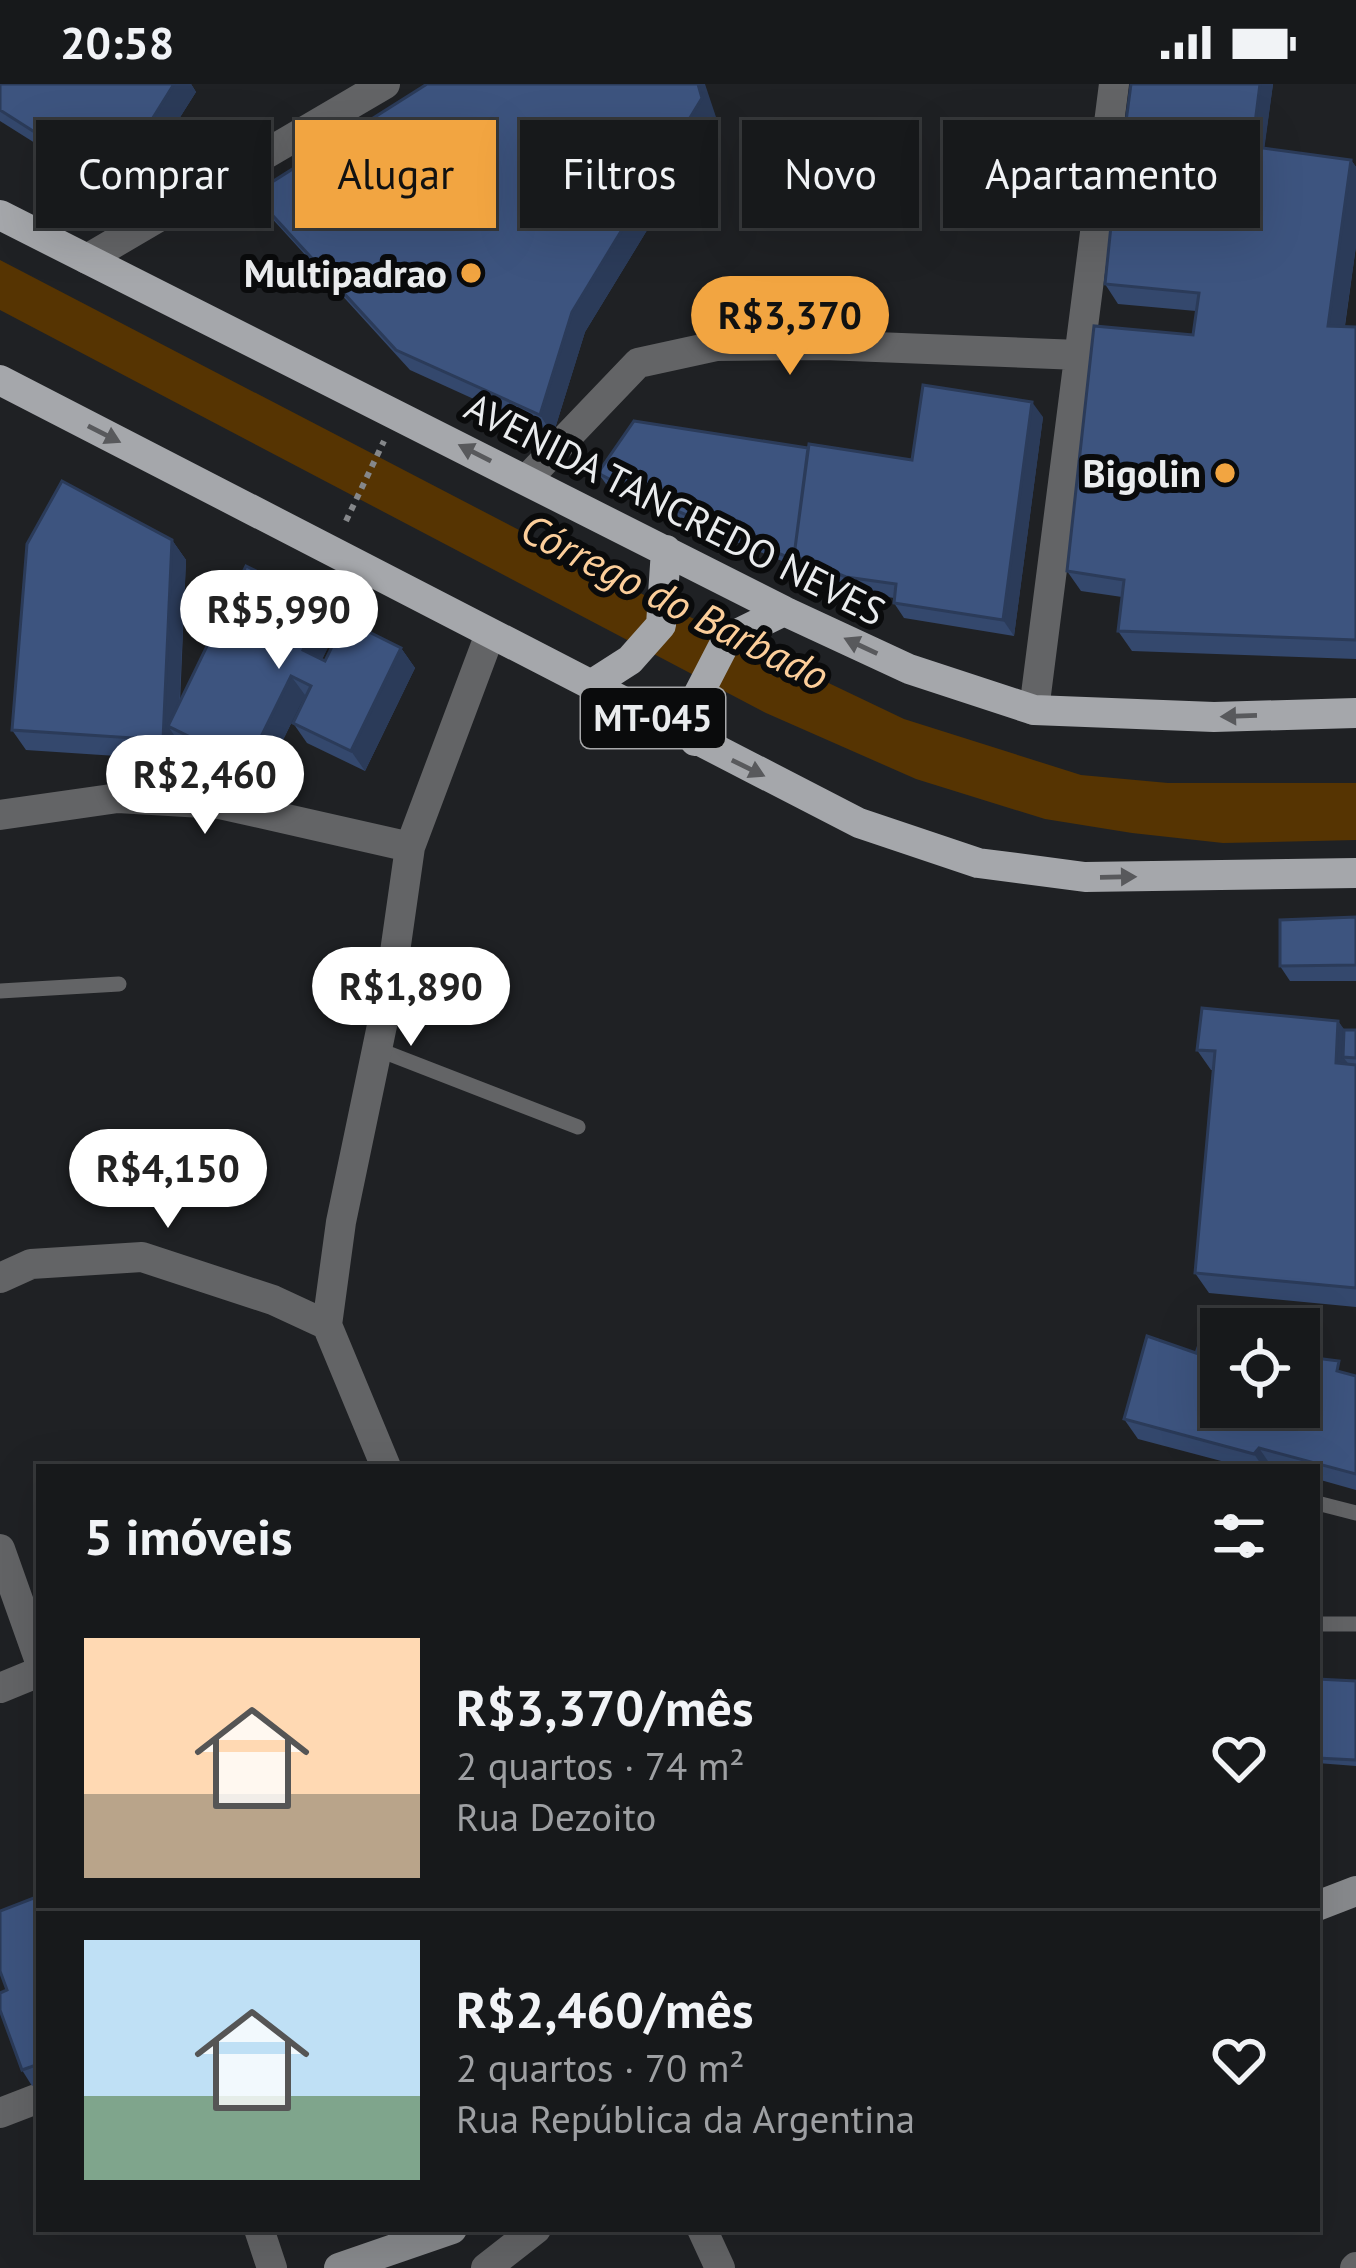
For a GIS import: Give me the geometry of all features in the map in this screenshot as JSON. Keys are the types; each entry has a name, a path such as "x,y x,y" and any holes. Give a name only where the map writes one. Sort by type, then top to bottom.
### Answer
{"main road":[{"name":"AVENIDA TANCREDO NEVES","path":"0,215 909,669 1034,710 1214,717 1356,713"},
{"name":"MT-045","path":"0,380 859,823 978,863 1084,877 1356,873"},
{"path":"591,685 630,660 661,626 666,550"},
{"path":"695,742 696,699 727,639 784,610"},
{"path":"1320,1905 1356,1892"},
{"path":"339,2268 443,2232"}],"street":[{"path":"87,259 385,84"},
{"path":"1034,710 1114,84"},
{"path":"527,479 638,363 696,350 824,345 1079,356"},
{"path":"385,1464 327,1325 341,1222 390,987 410,847 490,634"},
{"path":"0,815 118,798 220,804 410,847"},
{"path":"0,1278 31,1264 142,1257 274,1300 327,1325"},
{"path":"0,1550 36,1651"},
{"path":"0,1688 36,1673"},
{"path":"0,2113 36,2099"},
{"path":"260,2232 272,2268"},
{"path":"486,2268 532,2232"},
{"path":"703,2232 720,2268"}],"lane":[{"path":"0,991 118,984"},
{"path":"377,1049 578,1127"},
{"path":"1320,1504 1356,1513"},
{"path":"1320,1624 1356,1624"}],"path":[{"path":"357,498 382,446"}],"shaded area":[{"path":"0,260 646,596 904,719 1081,775 1168,783 1356,783 1356,840 1223,843 1132,833 1045,819 916,779 766,713 0,310"}],"building":[{"path":"0,84 174,84 152,120 36,120 36,133 0,110"},
{"path":"427,84 698,84 702,98 689,120 520,120 520,228 623,228 572,312 540,415 396,350 271,214 271,183 295,167 295,228 496,228 496,120 370,120"},
{"path":"1131,84 1260,84 1255,120 1126,120"},
{"name":"Bigolin","path":"1260,148 1351,160 1328,326 1356,327 1356,640 1118,631 1124,580 1067,571 1094,326 1193,335 1199,293 1105,284 1111,228 1260,228"},
{"path":"923,385 1032,402 1003,620 894,603 896,584 846,577 794,556 809,444 912,460"},
{"path":"634,421 808,448 797,561 598,473"},
{"path":"62,481 172,540 163,740 12,730 27,544"},
{"path":"246,566 325,605 303,650 325,661 345,620 401,648 351,751 293,723 311,686 291,676 247,765 168,726"},
{"path":"1356,917 1356,965 1280,966 1280,920"},
{"path":"1202,1008 1338,1021 1336,1063 1356,1065 1356,1288 1195,1273 1215,1051 1197,1050"},
{"path":"1344,1030 1356,1030 1356,1058 1343,1057"},
{"path":"1147,1336 1196,1353 1200,1342 1200,1428 1320,1428 1320,1359 1339,1361 1337,1371 1356,1376 1356,1474 1259,1448 1254,1454 1124,1419"},
{"path":"1320,1679 1356,1681 1356,1760 1320,1758"},
{"path":"36,1897 36,2065 22,2070 0,2010 0,1993 7,1990 0,1971 0,1911"}],"place":[{"name":"Multipadrao","path":"471,273"},
{"name":"Bigolin","path":"1225,473"}],"water label":[{"name":"Córrego do Barbado","path":"675,602"}]}
